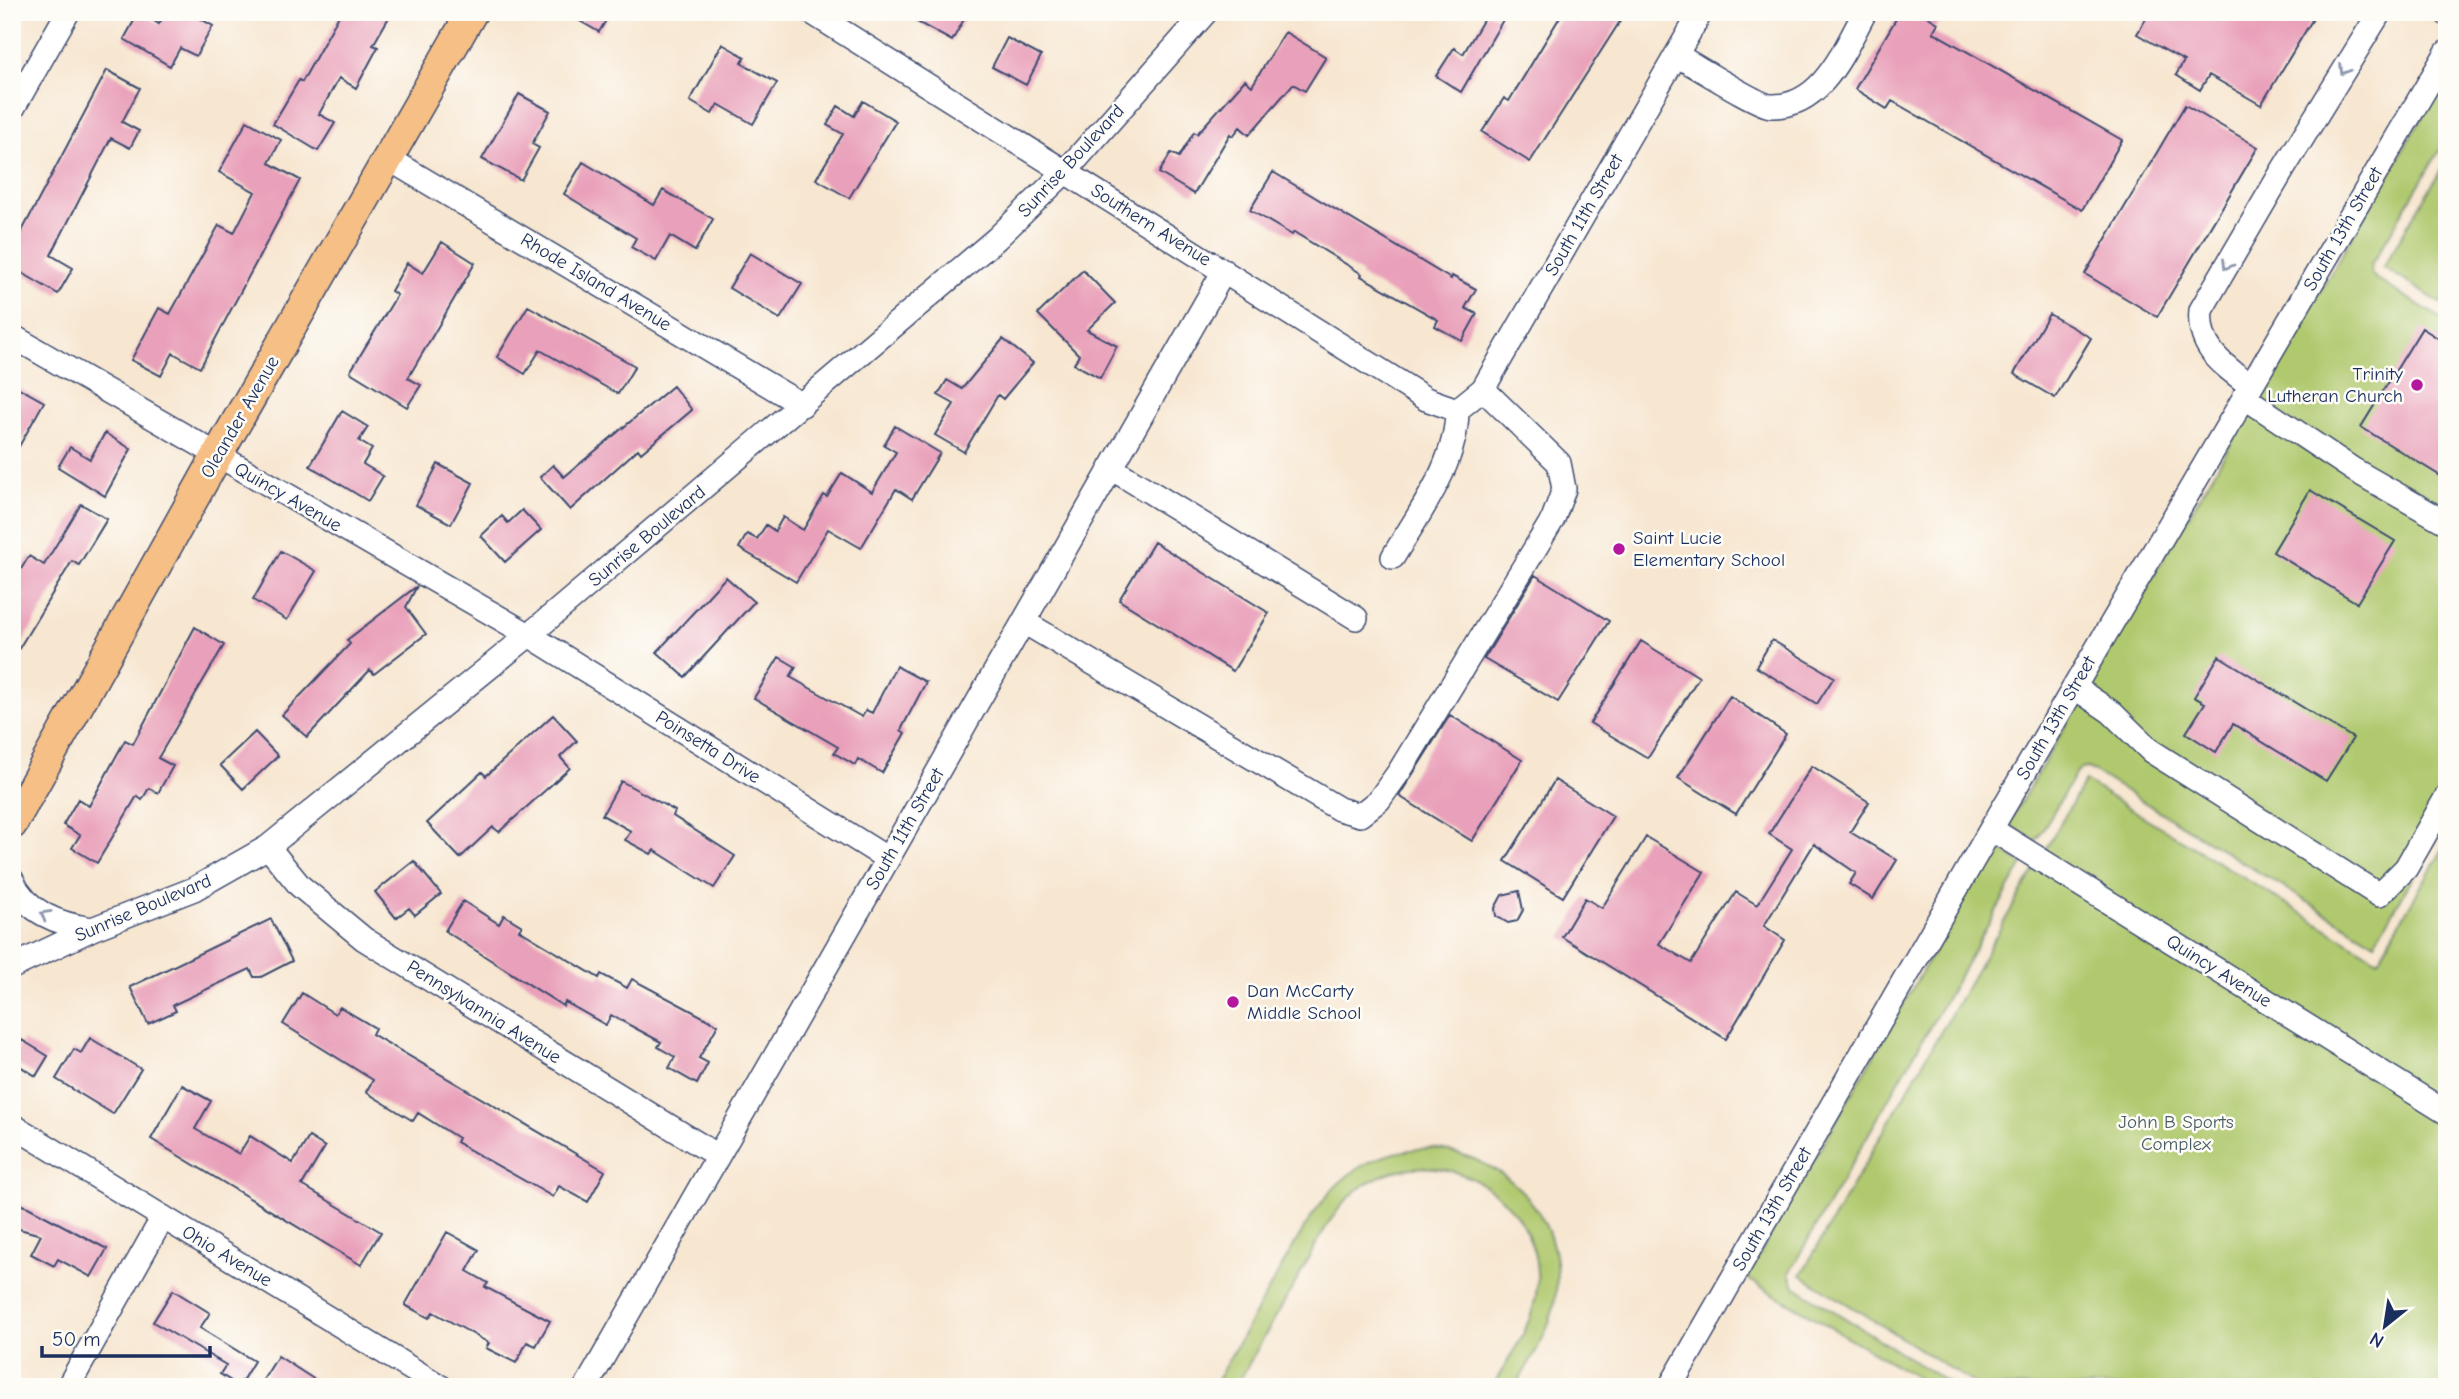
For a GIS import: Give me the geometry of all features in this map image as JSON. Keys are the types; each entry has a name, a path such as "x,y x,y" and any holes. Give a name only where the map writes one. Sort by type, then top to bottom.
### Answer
{"main road":[{"name":"Oleander Avenue","path":"12,824 217,456 472,12"}],"street":[{"path":"12,110 68,12"},
{"name":"Southern Avenue","path":"811,12 837,19 1066,171 1426,399 1457,410"},
{"name":"Sunrise Boulevard","path":"14,968 92,929 194,889 268,847 529,635 996,239 1066,171 1206,12"},
{"name":"South 11th Street","path":"1457,410 1483,389 1701,12"},
{"path":"1676,55 1770,106 1805,99 1830,73 1865,12"},
{"path":"2380,12 2284,168 2202,310 2200,325 2204,342 2217,360 2248,391 2354,470 2447,523"},
{"name":"South 13th Street","path":"1670,1387 1991,829 2447,52"},
{"name":"Rhode Island Avenue","path":"389,159 802,405"},
{"name":"South 11th Street","path":"586,1387 1224,271"},
{"name":"Quincy Avenue","path":"12,337 529,635"},
{"path":"1024,622 1339,809 1360,815 1379,800 1399,772 1553,519 1564,489 1559,463 1483,389"},
{"path":"1393,557 1449,456 1457,426 1457,410"},
{"path":"1111,468 1356,618"},
{"name":"Poinsetta Drive","path":"529,635 888,859"},
{"path":"2074,687 2111,712 2151,751 2379,895 2406,868 2447,796"},
{"name":"Quincy Avenue","path":"1991,829 2447,1114"},
{"name":"Pennsylvannia Avenue","path":"268,847 300,886 364,939 718,1156"},
{"path":"12,880 24,900 38,912 55,920 92,929"},
{"name":"Ohio Avenue","path":"12,1126 441,1387"},
{"path":"68,1387 163,1217"}],"green space":[{"path":"2447,75 2447,138 2371,265 2371,273 2376,279 2447,322 2447,819 2375,943 2088,768 2081,769 2075,775 2036,841 2008,824"},
{"path":"2447,160 2447,307 2383,267"},
{"name":"John B Sports Complex","path":"2085,781 2378,960 2447,842 2447,1387 1980,1387 1801,1275"},
{"path":"1994,846 2023,864 1789,1273 1794,1286 1955,1387 1933,1387 1746,1278"},
{"path":"1432,1148 1461,1154 1487,1165 1510,1180 1529,1199 1544,1221 1553,1247 1557,1275 1554,1305 1538,1347 1515,1387 1492,1387 1527,1326 1535,1299 1537,1285 1534,1253 1523,1225 1504,1201 1481,1183 1453,1172 1423,1167 1393,1172 1364,1185 1343,1204 1318,1241 1236,1387 1213,1387 1305,1226 1336,1186 1375,1159 1401,1151"}],"building":[{"path":"139,12 159,24 166,12 188,12 213,26 196,56 180,48 170,66 124,39"},
{"path":"341,12 392,12 373,45 378,47 356,88 339,78 319,114 335,123 318,151 273,124 299,80 302,82"},
{"path":"564,12 611,12 599,32"},
{"path":"899,12 968,12 952,41"},
{"path":"1488,12 1503,20 1461,92 1436,76 1454,48 1463,54"},
{"path":"1563,12 1626,12 1530,162 1482,132 1504,98 1509,101"},
{"path":"1900,12 1920,12 1938,23 1933,32 2122,140 2082,210 1892,101 1887,109 1855,89"},
{"path":"2150,12 2317,12 2261,105 2209,75 2200,90 2176,75 2184,61 2137,34"},
{"path":"1285,32 1326,57 1305,91 1293,84 1249,135 1240,127 1233,136 1230,134 1194,194 1159,173 1171,153 1179,157 1194,132 1197,134 1245,80 1252,86"},
{"path":"1007,38 1041,56 1026,85 992,67"},
{"path":"722,44 745,57 741,63 777,83 753,124 718,104 712,114 690,101"},
{"path":"107,70 140,88 122,122 139,131 130,148 111,138 51,255 73,268 58,294 12,267 12,250"},
{"path":"519,94 550,111 532,144 539,148 521,180 482,159"},
{"path":"863,101 896,121 849,198 816,179 843,134 827,125 838,106 854,116"},
{"path":"2185,105 2258,147 2157,317 2085,274"},
{"path":"247,121 281,140 269,163 300,180 200,368 173,353 161,376 131,360 159,308 170,314 219,225 234,233 255,192 219,172"},
{"path":"583,162 654,205 663,190 713,219 695,251 670,236 656,261 631,247 636,238 564,194"},
{"path":"1273,172 1451,279 1452,276 1476,289 1465,308 1477,314 1462,341 1435,326 1438,320 1361,276 1362,274 1294,232 1292,235 1250,210"},
{"path":"442,242 475,263 408,378 421,385 407,407 350,372 397,295 391,291 407,263 423,273"},
{"path":"750,253 802,284 780,319 729,288"},
{"path":"1083,270 1115,303 1087,330 1117,346 1100,378 1074,364 1079,355 1038,314"},
{"path":"528,306 635,366 618,394 540,350 525,374 497,357"},
{"path":"2049,314 2091,338 2055,398 2014,374"},
{"name":"Trinity Lutheran Church","path":"2422,328 2447,344 2447,480 2361,427"},
{"path":"1003,339 1033,363 1003,399 998,395 964,452 935,435 954,404 938,395 947,380 962,389"},
{"path":"12,384 44,402 12,459"},
{"path":"673,386 692,410 641,453 638,449 570,510 540,477 553,465 564,477"},
{"path":"342,411 368,427 359,441 372,449 363,464 383,476 368,501 310,466"},
{"path":"895,426 940,453 912,499 896,489 861,548 828,529 796,582 739,548 747,534 757,539 766,525 775,531 783,517 803,530 824,495 827,497 842,473 872,492 896,452 884,445"},
{"path":"105,433 131,449 105,496 58,467 70,447 90,459"},
{"path":"438,464 473,483 451,524 416,505"},
{"path":"2310,490 2395,541 2357,603 2273,552"},
{"path":"81,504 107,519 79,565 72,561 12,660 12,584 29,556 44,565"},
{"path":"522,510 541,530 505,562 481,536 502,516 508,523"},
{"path":"1154,542 1269,613 1233,671 1119,600"},
{"path":"281,551 316,571 287,620 253,600"},
{"path":"1535,575 1609,621 1558,702 1484,659"},
{"path":"726,577 754,602 685,677 657,652"},
{"path":"417,586 406,607 426,634 374,674 370,670 307,737 282,715 350,644 347,640"},
{"path":"195,627 224,645 158,758 173,766 158,793 149,788 142,800 137,796 97,863 72,848 80,835 63,825 78,799 89,806 125,740 133,744"},
{"path":"1772,640 1834,677 1817,704 1756,667"},
{"path":"1641,641 1699,677 1648,758 1590,723"},
{"path":"2219,656 2353,738 2326,781 2233,724 2216,752 2186,733 2205,703 2194,697"},
{"path":"779,657 796,667 790,677 862,717 866,710 872,713 896,666 926,682 901,730 905,733 882,773 858,759 855,765 834,753 838,747 754,698"},
{"path":"1730,696 1786,734 1736,814 1678,778"},
{"path":"553,715 577,741 560,757 570,768 499,832 493,827 460,858 427,823 482,772 486,776"},
{"path":"1450,715 1522,760 1472,841 1399,796"},
{"path":"255,732 278,756 243,789 220,765"},
{"path":"1812,766 1869,802 1850,832 1897,860 1873,899 1849,884 1856,873 1814,844 1764,926 1785,940 1726,1039 1562,937 1585,898 1602,908 1646,837 1704,872 1659,944 1691,963 1736,892 1757,905 1792,849 1769,834"},
{"path":"1555,780 1613,816 1563,897 1505,861"},
{"path":"621,781 675,811 673,816 735,856 714,888 654,850 651,854 625,840 631,831 602,815"},
{"path":"414,861 441,894 415,915 409,908 396,918 375,892"},
{"path":"1519,891 1523,910 1517,921 1508,923 1496,916 1495,908 1502,895"},
{"path":"463,901 499,924 504,915 522,926 519,930 599,978 601,974 627,988 632,979 718,1025 699,1058 708,1063 697,1084 669,1068 675,1057 658,1047 661,1042 611,1015 606,1025 565,1002 563,1006 445,931"},
{"path":"271,919 292,961 261,977 254,977 250,969 173,1005 176,1011 148,1024 130,987"},
{"path":"302,993 335,1014 340,1007 375,1028 372,1034 605,1171 588,1202 559,1186 553,1197 456,1142 458,1138 418,1113 413,1121 366,1092 373,1080 283,1024"},
{"path":"90,1038 141,1069 113,1114 56,1079 74,1049 81,1053"},
{"path":"22,1040 48,1056 36,1076 12,1061"},
{"path":"182,1085 211,1101 195,1129 239,1154 250,1136 293,1163 309,1137 325,1147 302,1185 381,1232 361,1265 151,1139"},
{"path":"12,1202 28,1207 107,1249 91,1277 58,1259 54,1266 31,1254 41,1235 12,1227"},
{"path":"447,1232 479,1250 467,1271 488,1283 485,1287 550,1321 536,1346 527,1342 516,1363 486,1348 489,1343 433,1312 429,1318 405,1305"},
{"path":"173,1290 210,1313 200,1328 254,1361 239,1386 220,1374 226,1365 153,1322"},
{"path":"278,1356 326,1387 272,1387 263,1380"}],"place":[{"name":"Trinity Lutheran Church","path":"2417,385"},
{"name":"Saint Lucie Elementary School","path":"1619,549"},
{"name":"Dan McCarty Middle School","path":"1233,1002"}]}
